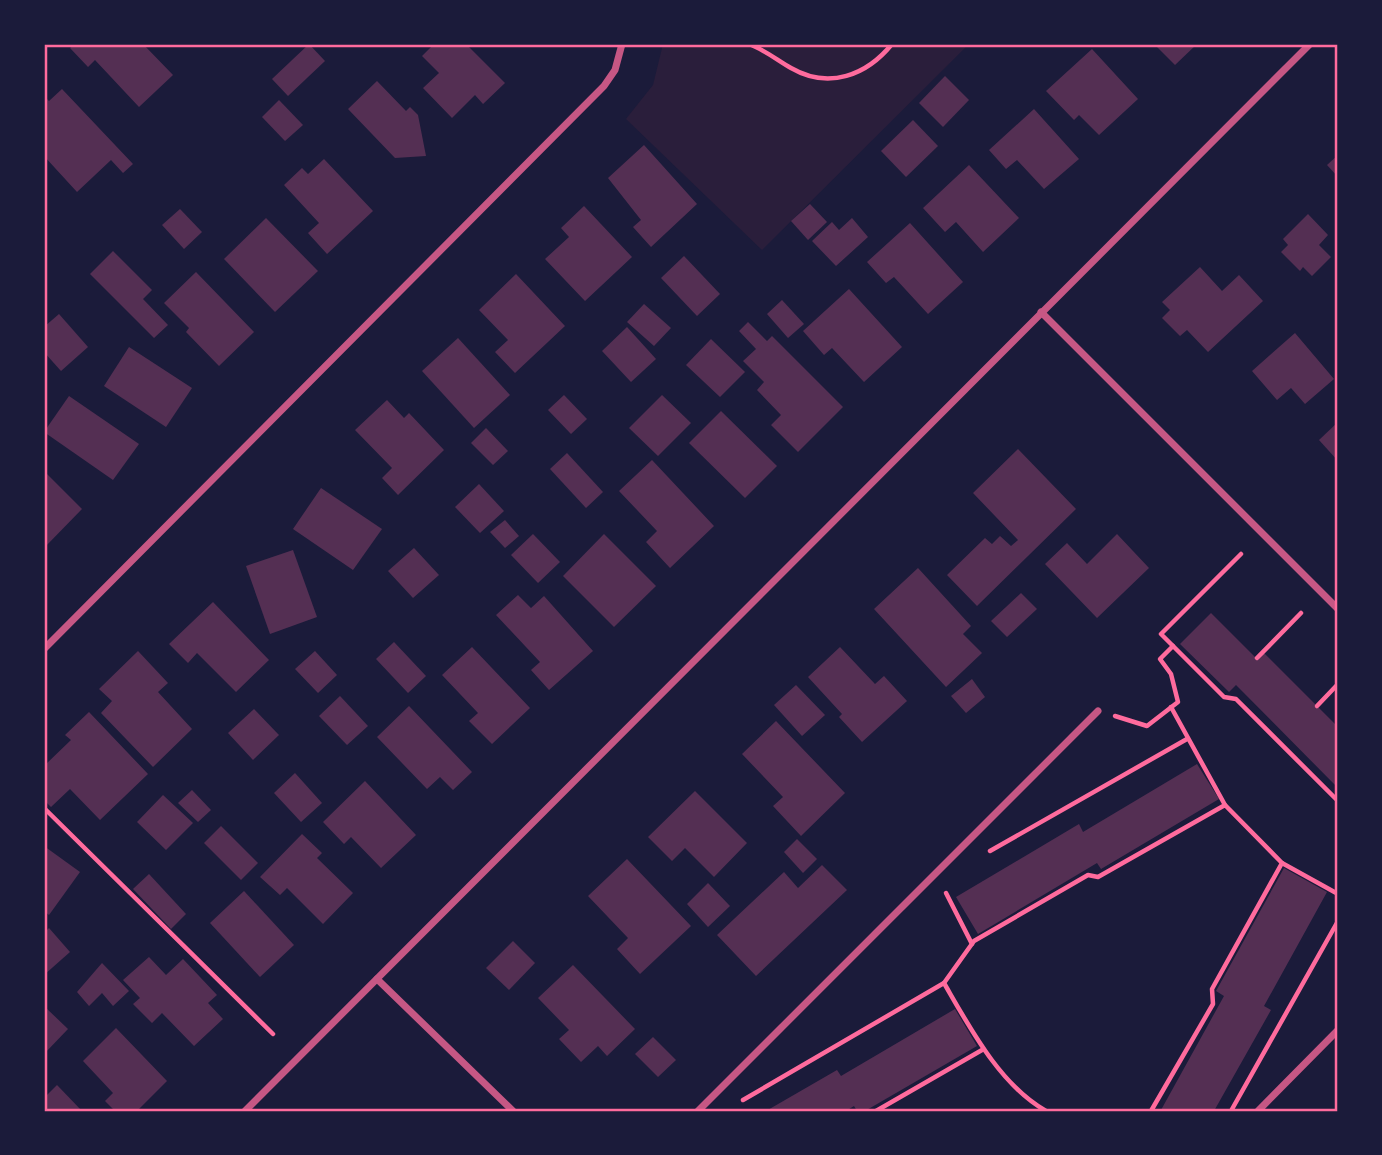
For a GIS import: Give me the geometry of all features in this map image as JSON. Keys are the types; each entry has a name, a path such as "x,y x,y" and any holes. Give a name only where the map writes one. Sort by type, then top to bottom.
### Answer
{"street":[{"path":"44,649 604,86 615,70 622,44"},
{"path":"245,1111 1310,44"},
{"path":"1041,313 1338,609"},
{"path":"698,1111 1098,711"},
{"path":"377,979 513,1111"},
{"path":"1258,1111 1338,1030"}],"path":[{"path":"749,44 804,75 820,79 852,76 866,69 892,44"},
{"path":"1241,554 1161,634 1224,697 1236,699 1338,801"},
{"path":"1257,658 1301,613"},
{"path":"1098,711 1147,726 1178,702 1171,674 1160,659 1173,646"},
{"path":"1317,706 1338,684"},
{"path":"1171,707 1225,806 1282,863 1338,894"},
{"path":"981,857 1187,739"},
{"path":"733,1105 944,983 973,944 1088,875 1098,877 1225,806"},
{"path":"44,808 273,1034"},
{"path":"1152,1111 1213,1004 1212,989 1282,863"},
{"path":"946,891 973,944"},
{"path":"1231,1111 1338,921"},
{"path":"944,983 982,1049 1039,1109 1046,1111"},
{"path":"876,1111 982,1049"}],"shaded area":[{"path":"663,44 969,44 762,250 626,119 653,85"}],"building":[{"path":"75,44 143,44 173,75 139,107 95,60 88,67 70,48"},
{"path":"309,44 325,61 288,96 272,79"},
{"path":"434,44 466,44 505,83 483,104 475,95 452,118 423,88 439,73 422,56"},
{"path":"1154,44 1197,44 1175,65"},
{"path":"1092,49 1138,99 1099,135 1079,115 1074,120 1046,91"},
{"path":"945,76 969,100 943,127 919,103"},
{"path":"377,81 406,111 410,107 418,115 426,156 395,158 348,109"},
{"path":"62,89 133,164 123,173 111,160 77,192 44,156 44,96 49,101"},
{"path":"279,100 303,125 285,141 262,117"},
{"path":"1034,109 1079,159 1044,189 1017,160 1006,169 989,150"},
{"path":"913,120 938,146 906,177 881,151"},
{"path":"644,145 697,204 651,247 633,227 641,220 608,178"},
{"path":"1338,155 1338,177 1327,165"},
{"path":"324,159 373,211 327,254 308,233 319,223 284,185 302,168 308,174"},
{"path":"969,165 1019,218 983,252 956,222 945,232 923,208"},
{"path":"810,204 827,222 808,240 791,221"},
{"path":"584,206 632,257 585,301 545,259 569,237 561,228"},
{"path":"180,209 202,232 184,249 162,225"},
{"path":"1308,214 1328,235 1319,245 1331,257 1312,276 1303,267 1300,271 1281,252 1288,245 1283,239"},
{"path":"266,218 318,271 275,312 224,259"},
{"path":"852,218 868,237 836,266 812,241 832,222 839,230"},
{"path":"910,223 963,282 928,314 894,277 886,283 867,262"},
{"path":"113,251 152,290 143,299 168,325 154,338 90,274"},
{"path":"684,256 720,294 697,316 661,278"},
{"path":"1200,267 1222,291 1239,275 1263,301 1208,352 1187,330 1180,336 1162,318 1170,310 1162,302"},
{"path":"196,272 254,332 219,366 186,332 189,328 164,303"},
{"path":"516,274 565,326 515,373 495,352 508,340 479,310"},
{"path":"849,289 902,347 864,382 832,348 824,355 803,331"},
{"path":"782,300 804,324 788,338 767,314"},
{"path":"644,304 671,328 654,346 627,322"},
{"path":"59,314 88,347 61,371 44,352 44,327"},
{"path":"748,322 767,341 772,336 843,407 798,452 771,425 781,415 757,390 764,382 743,361 756,349 739,331"},
{"path":"627,327 656,359 631,382 602,351"},
{"path":"1295,333 1334,379 1305,404 1291,388 1277,400 1252,371"},
{"path":"458,338 510,395 474,428 422,371"},
{"path":"711,339 745,372 720,397 686,365"},
{"path":"129,347 192,388 166,427 104,386"},
{"path":"564,395 587,419 571,434 548,410"},
{"path":"662,395 691,423 658,456 629,428"},
{"path":"69,396 139,444 113,480 44,432"},
{"path":"387,400 404,418 409,413 444,450 398,495 382,478 392,468 355,430"},
{"path":"721,411 777,466 745,498 689,443"},
{"path":"1338,422 1338,461 1319,440"},
{"path":"486,428 508,451 493,465 471,443"},
{"path":"1018,449 1076,509 977,606 947,575 985,538 992,544 1000,536 1011,546 1018,540 973,493"},
{"path":"567,453 603,492 586,508 550,469"},
{"path":"652,460 714,526 670,568 646,542 657,531 619,491"},
{"path":"44,471 82,509 44,548"},
{"path":"479,484 504,511 480,533 455,507"},
{"path":"321,488 382,529 353,570 293,529"},
{"path":"505,520 519,536 505,548 490,532"},
{"path":"533,534 560,562 538,583 511,555"},
{"path":"604,534 656,586 614,627 563,576"},
{"path":"1117,534 1149,568 1097,618 1045,564 1067,543 1087,564"},
{"path":"414,548 439,575 413,598 388,571"},
{"path":"293,550 317,617 270,634 246,566"},
{"path":"918,568 971,626 963,634 982,653 946,687 874,609"},
{"path":"1021,593 1037,609 1007,637 991,621"},
{"path":"518,595 531,608 544,596 593,651 549,690 531,670 540,662 496,615"},
{"path":"213,602 269,660 236,692 197,653 188,663 169,644"},
{"path":"1211,613 1258,660 1264,653 1338,727 1338,788 1236,685 1229,692 1180,644"},
{"path":"394,642 426,676 408,693 376,659"},
{"path":"472,647 530,708 492,744 469,721 478,713 442,675"},
{"path":"840,647 875,684 884,676 907,701 862,742 839,717 842,714 808,677"},
{"path":"138,651 168,683 158,692 192,729 153,767 101,713 112,701 99,689"},
{"path":"315,651 337,675 318,693 295,669"},
{"path":"972,679 985,697 966,713 951,696"},
{"path":"796,685 825,715 802,736 774,705"},
{"path":"340,696 368,726 347,745 319,716"},
{"path":"409,706 472,772 453,790 440,777 427,789 377,737"},
{"path":"254,709 279,735 253,760 228,733"},
{"path":"89,712 148,774 100,820 70,789 51,807 44,800 44,766 71,740 65,735"},
{"path":"776,721 845,793 801,836 773,806 783,797 742,754"},
{"path":"1197,764 1219,799 1101,869 1097,863 978,934 956,897 1079,824 1083,832"},
{"path":"295,773 322,803 301,822 274,793"},
{"path":"365,781 416,835 381,868 351,837 344,844 323,822"},
{"path":"192,790 211,810 198,822 178,803"},
{"path":"695,791 747,843 714,877 685,848 672,861 648,837"},
{"path":"163,795 193,823 166,850 137,822"},
{"path":"221,826 258,863 241,880 204,843"},
{"path":"302,834 322,853 317,858 353,893 323,924 287,888 280,895 260,877"},
{"path":"797,839 817,859 803,873 784,852"},
{"path":"44,846 80,872 49,915 44,911"},
{"path":"627,859 691,926 640,974 617,949 628,938 588,896"},
{"path":"822,865 847,890 756,976 717,935 784,872 798,888"},
{"path":"1284,868 1327,892 1264,1006 1271,1010 1214,1111 1161,1110 1224,996 1216,991"},
{"path":"149,874 186,914 171,929 133,889"},
{"path":"708,883 730,906 708,927 687,904"},
{"path":"244,891 294,945 260,977 210,923"},
{"path":"49,928 70,952 44,975 44,933"},
{"path":"513,941 535,963 509,990 486,968"},
{"path":"149,957 166,975 183,959 217,995 208,1003 223,1019 194,1046 162,1013 152,1023 133,1004 140,998 123,980"},
{"path":"102,963 129,991 113,1006 102,993 89,1006 77,992"},
{"path":"573,965 635,1029 607,1056 598,1046 581,1062 559,1039 569,1030 538,998"},
{"path":"44,1006 68,1029 44,1054"},
{"path":"955,1009 977,1046 865,1111 857,1111 854,1106 846,1111 766,1111 837,1070 841,1076"},
{"path":"116,1028 167,1081 137,1111 115,1111 105,1101 113,1093 83,1061"},
{"path":"653,1037 676,1060 658,1077 635,1054"},
{"path":"57,1085 82,1111 44,1111 44,1098"}]}
